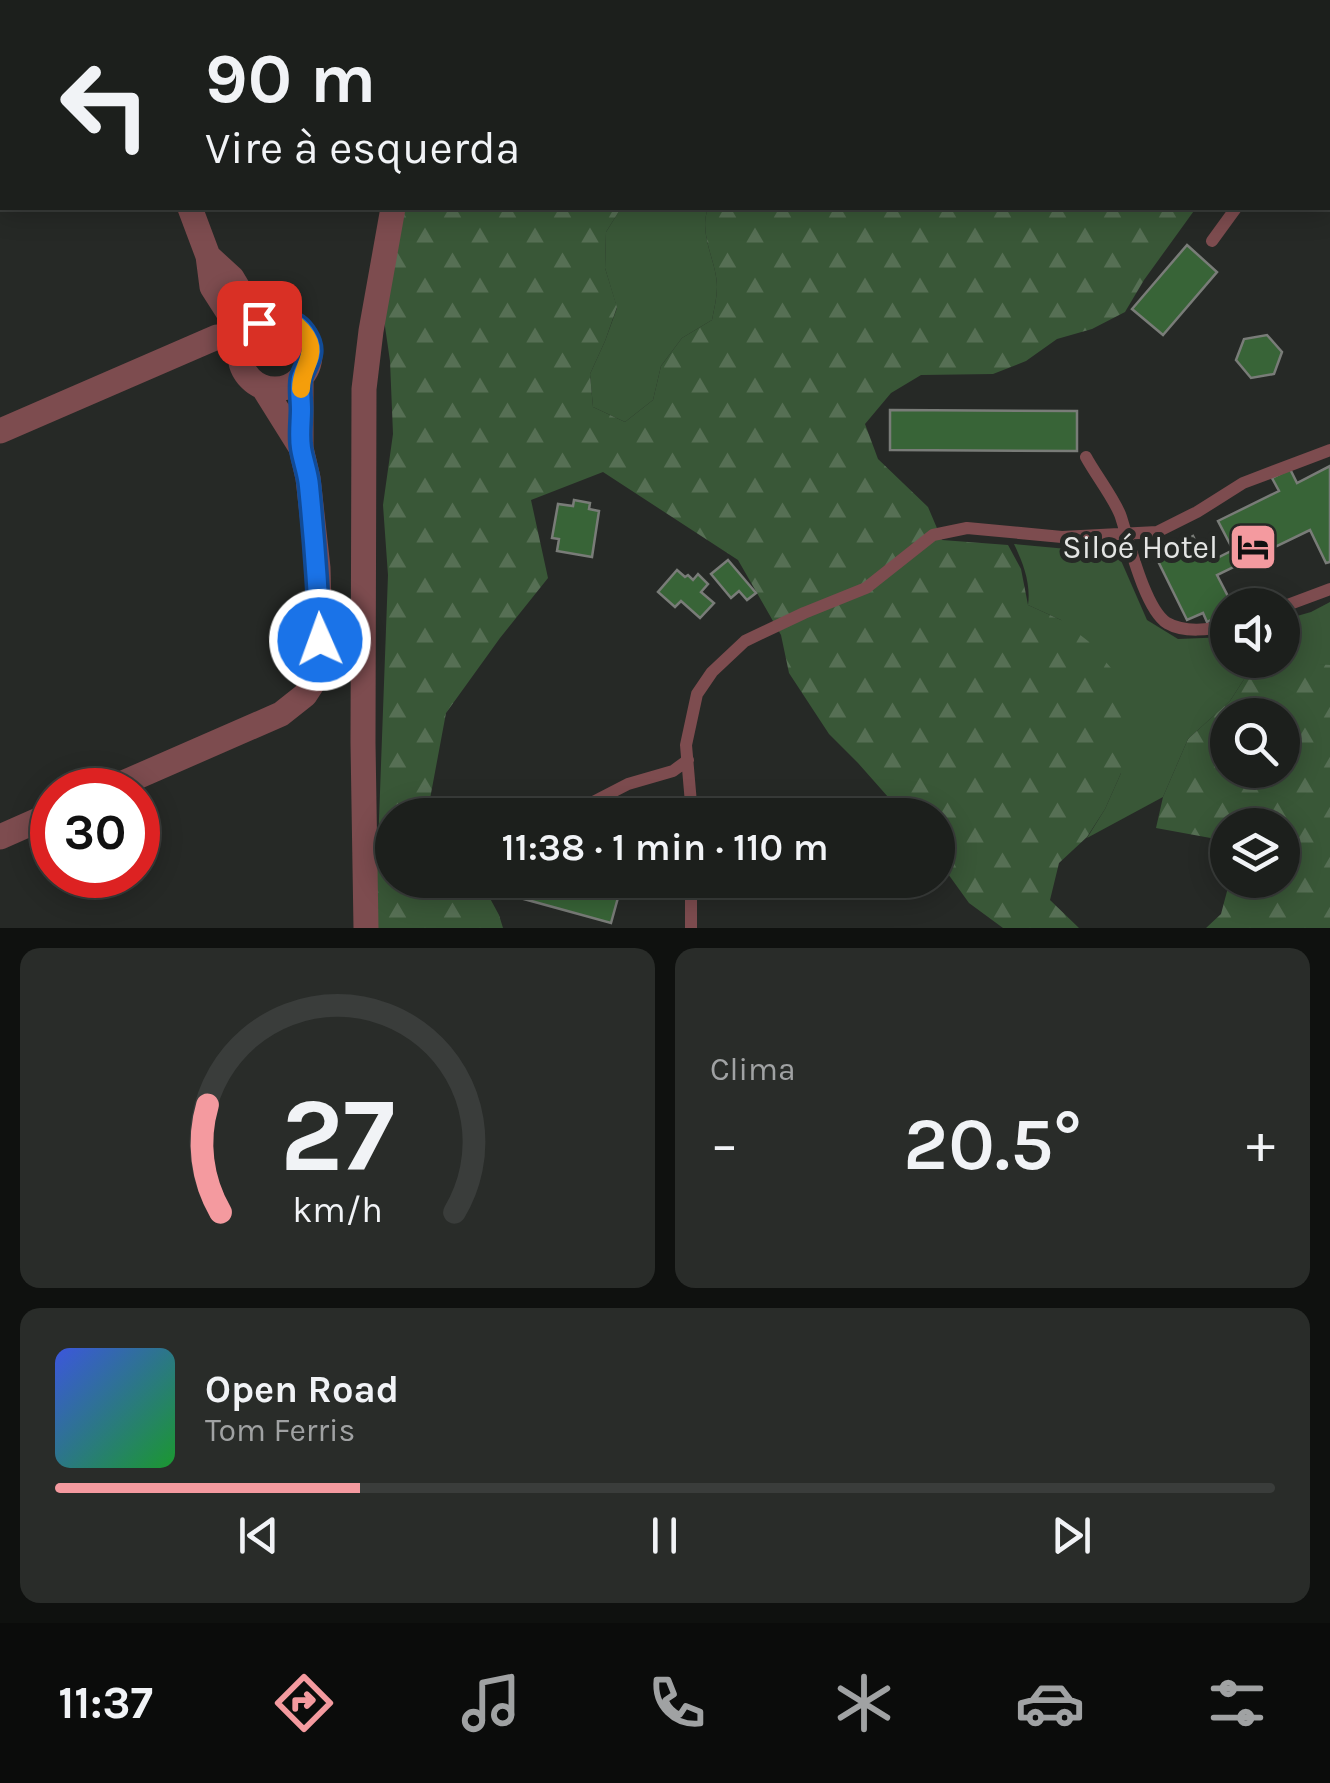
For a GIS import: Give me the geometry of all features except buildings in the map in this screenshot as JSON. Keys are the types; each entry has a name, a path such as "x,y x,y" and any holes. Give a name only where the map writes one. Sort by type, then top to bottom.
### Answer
{"street":[{"path":"0,431 217,337 248,335 276,318 287,320 306,334 311,357 301,378 280,389 264,387 248,377 240,356 248,335 232,278 208,256 191,210"},
{"path":"366,928 364,389 393,210"},
{"path":"157,768 281,714 304,695 316,678 320,640 318,568 301,448 301,378"},
{"path":"264,387 301,448"},
{"path":"0,837 30,824"}],"lane":[{"path":"1212,241 1235,210"},
{"path":"691,798 686,745 697,694 712,672 745,641 866,588 933,535 967,528 1062,537 1157,532 1243,483 1330,450"},
{"path":"1086,458 1120,513 1155,610 1166,622 1182,628 1210,630"},
{"path":"1300,600 1330,589"},
{"path":"601,798 628,784 673,770 688,760"},
{"path":"691,898 691,928"}],"green space":[{"path":"398,210 620,210 606,232 605,268 617,307 590,374 593,407 625,422 653,400 661,366 682,338 712,320 717,287 706,238 708,210 1195,210 1125,312 1092,329 1057,339 1026,361 993,374 921,375 891,393 865,424 878,459 928,507 942,540 1008,545 1021,569 1028,605 1061,620 1088,641 1129,698 1131,735 1121,773 1087,837 1059,863 1050,900 1079,928 1003,928 969,903 955,884 955,798 889,798 829,734 789,673 781,635 738,560 603,472 531,500 548,578 446,713 430,798 380,798 388,575 383,505 393,434 390,361 379,285"},
{"path":"620,210 708,210 706,238 717,287 712,320 682,338 661,366 653,400 625,422 593,407 590,374 617,308 605,268 606,232"},
{"path":"1014,544 1119,556 1147,620 1178,639 1210,638 1210,678 1245,678 1232,698 1210,698 1210,719 1188,739 1163,797 1087,838 1121,773 1061,620 1028,605 1023,566"},
{"path":"1330,602 1330,665 1300,664 1300,615"},
{"path":"1300,663 1330,665 1330,928 1206,928 1221,914 1225,898 1300,898 1300,808 1210,808 1210,838 1156,828 1163,797 1188,739 1210,719 1210,788 1300,788 1300,698 1232,698 1245,678 1300,678"},
{"path":"376,898 490,898 503,928 375,928"}],"slow traffic":[{"path":"295,324 306,334 310,345 311,357 301,378 301,389"}],"place":[{"name":"Siloé Hotel","path":"1253,547"}],"route":[{"path":"259,323 276,318 287,320 306,334 310,345 308,368 301,378 301,448 318,568 320,640"}]}
